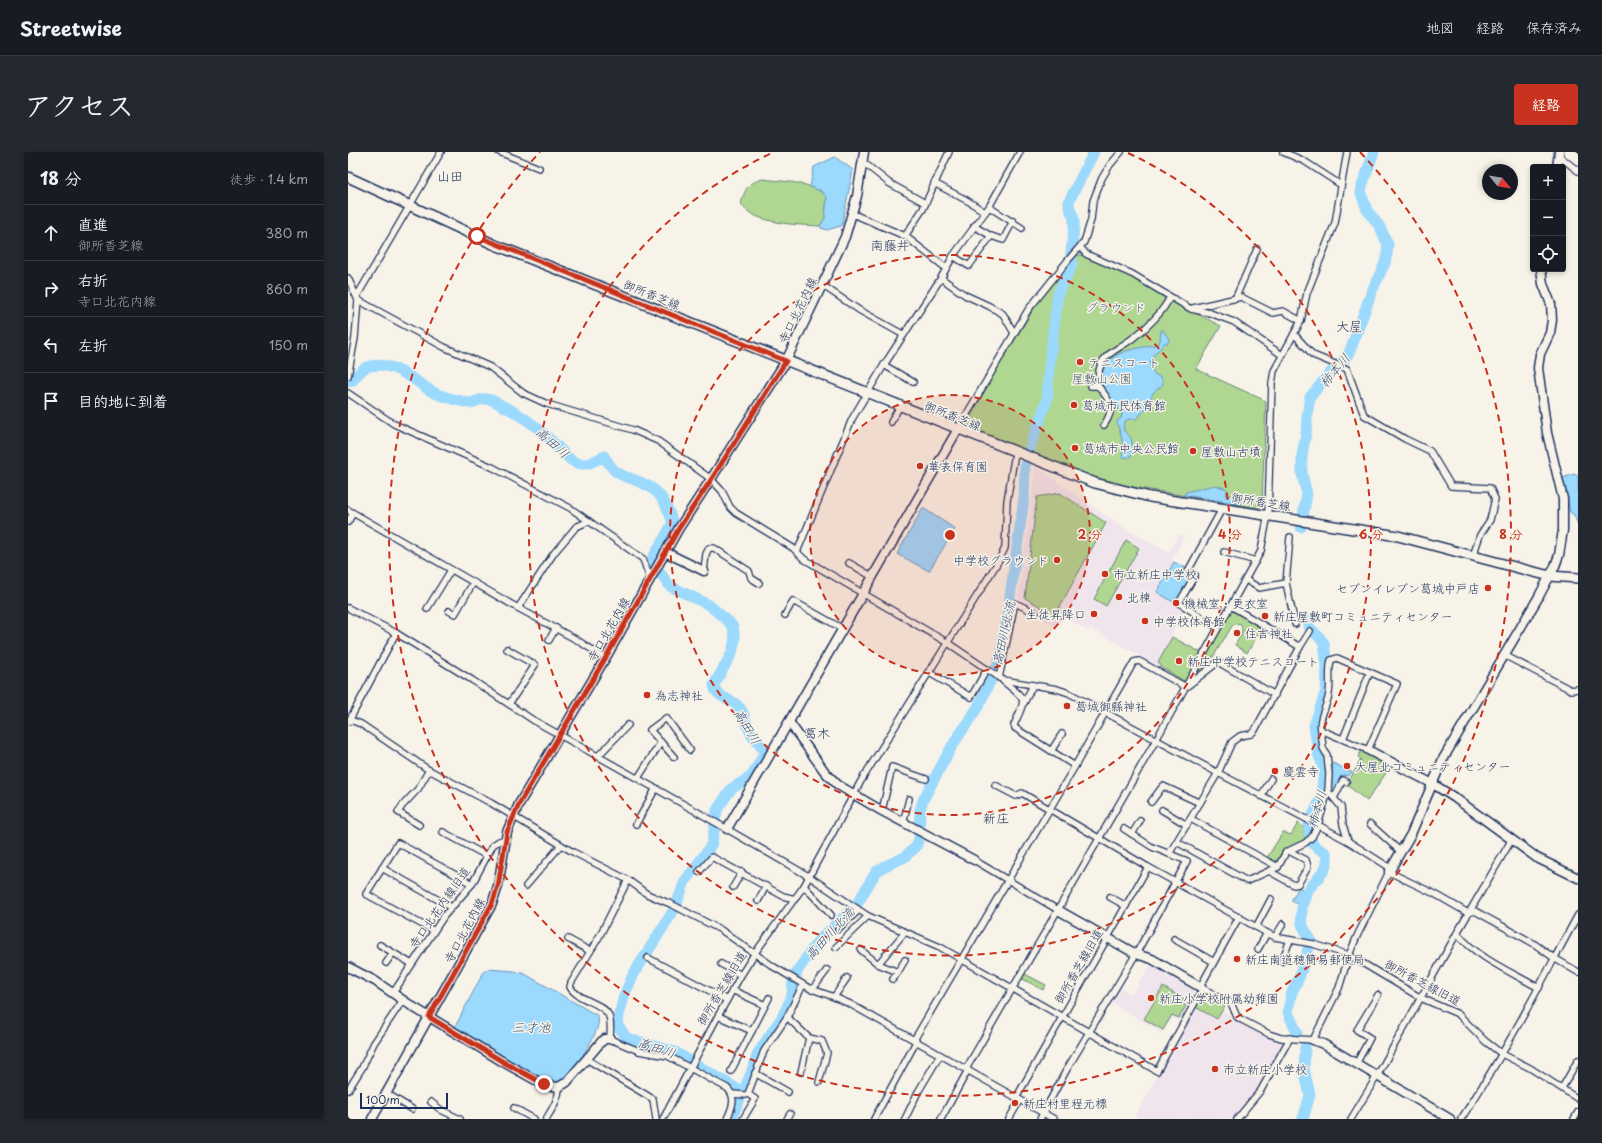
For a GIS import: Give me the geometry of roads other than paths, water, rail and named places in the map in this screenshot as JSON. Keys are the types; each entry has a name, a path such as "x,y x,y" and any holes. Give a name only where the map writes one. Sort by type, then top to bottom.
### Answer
{"main road":[{"name":"御所香芝線","path":"348,177 493,244 1076,477 1118,490 1150,497 1268,514 1398,536 1550,576 1578,578"}],"street":[{"path":"348,376 355,338 357,298 440,152"},
{"path":"499,152 539,168"},
{"name":"寺口北花内線","path":"372,1119 492,904 498,886 506,839 513,816 679,528 786,361 846,237 853,214 864,152"},
{"path":"905,236 925,204 949,152"},
{"path":"797,552 848,428 884,365 941,278 953,256 987,210 1020,152"},
{"path":"727,829 1014,333 1028,310 1084,242 1091,220 1093,201 1102,178 1120,152"},
{"path":"1284,152 1304,161 1341,185"},
{"path":"941,1119 1012,988 1156,740 1256,561 1263,544 1268,514 1272,383 1274,371 1301,321 1307,293 1335,223 1346,152"},
{"path":"1557,164 1559,154"},
{"path":"1559,154 1578,171"},
{"path":"862,162 890,183 925,204"},
{"path":"934,183 968,201 1013,221 1022,228"},
{"path":"853,214 905,236 946,268"},
{"path":"974,226 991,236 1003,240 1013,221"},
{"path":"953,256 969,266 991,236"},
{"path":"1080,247 1086,254 1132,274 1191,309 1210,313 1234,322 1282,356"},
{"path":"1235,299 1257,249"},
{"path":"1313,1040 1339,988 1349,955 1358,934 1414,828 1450,748 1555,566 1562,542 1564,510 1538,376 1539,361 1550,332 1552,314 1542,272"},
{"path":"348,278 357,298 444,347 490,367 533,399 633,430 653,438 711,480 722,491 732,510 797,552 804,559 948,644 987,669 1023,698 1024,703"},
{"path":"941,278 965,295 1003,314 1014,333"},
{"path":"822,285 858,310 904,335"},
{"path":"1104,425 1110,416 1111,403 1098,386 1098,372 1105,356 1134,338 1162,311 1170,297"},
{"path":"1191,309 1241,297 1273,313 1284,311 1301,321"},
{"path":"1294,334 1313,355 1347,369 1364,415 1405,439 1430,451 1451,486 1490,488 1495,499 1490,520 1480,535 1473,556"},
{"path":"884,365 913,382"},
{"path":"1091,386 1098,386"},
{"path":"348,393 394,424 503,472 570,508 643,559 652,576"},
{"path":"891,422 900,406"},
{"path":"396,633 348,721 361,724 429,770 513,816 561,845 628,880 647,894 673,905 682,911 722,930 755,953 810,877 854,796 928,672 948,644 998,562 1005,548 1007,501 1024,456"},
{"path":"1218,628 1179,604 1195,575 1188,571 1223,507"},
{"path":"348,522 350,512 473,583 556,628 605,658"},
{"path":"518,608 554,553 576,527 589,521"},
{"path":"1290,537 1286,583 1295,624"},
{"path":"665,552 704,571 706,554 709,548 714,548 749,570 751,578 759,583"},
{"path":"1224,552 1256,561"},
{"path":"849,563 873,577"},
{"path":"427,609 451,570"},
{"path":"1246,580 1259,588 1286,583"},
{"path":"449,611 455,614 473,583"},
{"path":"785,615 793,601 843,629"},
{"path":"1000,679 1016,603 1036,613"},
{"path":"1231,606 1300,647"},
{"path":"348,608 396,633 560,735 656,788 810,877 858,911 904,932 934,943 1157,1071 1239,917"},
{"path":"549,640 556,628"},
{"path":"1169,854 1218,773 1232,742 1240,736 1251,734 1255,730 1310,631"},
{"path":"507,649 535,665 509,704"},
{"path":"1504,655 1571,690 1578,689"},
{"path":"1177,842 1247,881 1278,867 1286,852 1305,843 1312,837 1328,791 1329,764 1327,755 1323,748 1319,723 1330,693 1328,670 1331,660 1337,658 1397,684 1368,750"},
{"path":"874,1119 915,1041 1134,662 1139,661 1186,687"},
{"path":"1186,687 1218,662 1275,694"},
{"path":"928,672 971,697 987,669"},
{"path":"1343,739 1370,672"},
{"path":"1000,679 1033,684 1069,693 1348,841 1390,871 1468,913 1475,911 1533,943 1554,958 1578,972"},
{"path":"1033,684 1014,725 1015,728 1075,766"},
{"path":"674,757 650,730 666,718 690,750"},
{"path":"789,722 831,780 854,796 974,860 1136,954 1152,959 1231,1003 1237,1017 1242,1020 1276,1037 1313,1040 1323,1044 1450,1119"},
{"path":"598,756 628,725"},
{"path":"1321,730 1368,750 1433,784 1456,798 1537,858 1578,878"},
{"path":"1051,751 1062,734"},
{"path":"638,778 661,742"},
{"path":"882,811 892,767 926,779"},
{"path":"419,825 398,812 418,789 429,770"},
{"path":"1262,796 1271,779"},
{"path":"1334,798 1343,780 1346,782"},
{"path":"995,785 1016,796 1022,792 1148,867"},
{"path":"1151,802 1163,786 1200,804"},
{"path":"636,824 656,788"},
{"path":"1328,791 1341,807 1343,825 1348,841"},
{"path":"903,823 909,799"},
{"path":"1162,810 1187,825"},
{"path":"1191,818 1278,867"},
{"path":"1132,834 1140,821"},
{"path":"1370,824 1401,852"},
{"path":"1040,1119 1089,1032 1136,954 1187,861 1152,847 1124,829"},
{"path":"443,832 487,856"},
{"name":"寺口北花内線旧道","path":"393,993 451,907 472,884 495,842 506,839"},
{"path":"1351,1119 1378,1076 1468,913 1512,839"},
{"path":"434,932 366,894 398,844 472,884"},
{"path":"526,886 561,845"},
{"path":"1269,871 1294,885 1298,884 1308,867 1306,860 1289,851"},
{"path":"699,872 712,856 783,896 795,898"},
{"name":"御所香芝線旧道","path":"663,1119 732,990 755,953 812,990 834,997 1018,1099 1062,1016 1148,867 1275,937 1310,943 1349,955 1421,998 1458,1014 1485,1041 1502,1054 1530,1068 1578,1098"},
{"path":"382,868 451,907"},
{"path":"733,887 742,872"},
{"path":"610,1039 610,1019 607,1012 574,993 570,987 628,880"},
{"path":"758,901 766,886"},
{"path":"804,886 831,915"},
{"path":"1110,897 1126,906"},
{"path":"1256,926 1271,899"},
{"path":"838,929 858,911"},
{"path":"1461,1119 1482,1088 1502,1054 1578,915"},
{"path":"836,947 868,916"},
{"path":"1275,937 1283,924"},
{"path":"878,964 904,932"},
{"path":"1258,949 1267,933"},
{"path":"1457,933 1478,953 1539,988"},
{"path":"568,939 590,951"},
{"path":"1174,939 1214,962"},
{"path":"1282,961 1290,940"},
{"path":"380,945 412,964"},
{"path":"861,950 878,964 898,972"},
{"path":"386,963 393,953"},
{"path":"648,958 727,1000"},
{"path":"893,980 905,960"},
{"path":"721,964 741,975"},
{"path":"348,967 375,981 429,1017 539,1082 550,1086 559,1087 567,1082 588,1060 601,1042 605,1039 610,1039 639,1051 668,1056 722,1085 734,1094 747,1094 754,1099 743,1119"},
{"path":"812,990 827,970"},
{"path":"834,997 847,978"},
{"path":"747,1094 764,1051 787,1017 803,985"},
{"path":"732,990 765,1005"},
{"path":"1356,1064 1370,1038 1357,1030 1378,994"},
{"path":"731,1072 769,998"},
{"path":"348,1090 362,1068 374,1043 403,1000"},
{"path":"718,1016 752,1031"},
{"path":"787,1017 809,1038 822,1042 827,1054 819,1082"},
{"path":"801,1072 809,1038"},
{"path":"1237,1119 1261,1090 1290,1038"},
{"path":"905,1119 918,1092 940,1055"},
{"path":"588,1060 653,1099 656,1119"},
{"path":"1562,1088 1578,1060"},
{"path":"755,1073 788,1092"},
{"path":"546,1119 557,1100 559,1087"},
{"path":"386,1093 412,1109"},
{"path":"727,1119 733,1104 734,1094"},
{"path":"1009,1119 1018,1099 1054,1119"},
{"path":"431,1102 441,1110 460,1119"},
{"path":"514,1108 534,1119"},
{"path":"1574,1119 1578,1112"}],"water":[{"path":"835,157 853,170 842,224 841,226 827,230 821,228 820,226 825,218 827,197 821,191 810,187 814,167"},
{"path":"1162,329 1169,339 1168,343 1164,343 1155,353 1150,363 1154,374 1161,377 1163,383 1153,393 1150,404 1145,411 1136,419 1125,421 1123,427 1124,431 1130,436 1132,445 1131,456 1126,458 1122,455 1122,440 1117,421 1121,418 1122,414 1103,386 1102,373 1106,364 1119,354 1126,351 1159,344"},
{"path":"1574,474 1578,476 1578,525 1574,515 1570,512 1563,478"},
{"path":"1215,485 1227,489 1226,497 1235,494 1241,500 1240,504 1184,495 1186,492"},
{"path":"923,508 955,529 929,571 897,554"},
{"path":"1174,562 1186,568 1184,571 1193,576 1179,600 1176,598 1173,602 1157,592"},
{"path":"1333,763 1352,772 1349,776 1344,775 1336,791 1331,789"},
{"path":"1299,887 1305,891 1301,906 1291,901"},
{"name":"三才池","path":"489,969 514,971 525,974 598,1016 598,1026 594,1036 583,1055 565,1080 557,1083 537,1076 506,1060 454,1029 484,971"}],"waterway":[{"name":"高田川北流","path":"731,1119 750,1076 758,1053 782,1017 788,1005 792,995 793,982 798,970 817,942 857,904 876,872 903,858 916,847 919,838 920,810 923,800 952,746 978,707 997,667 1002,652 1024,499 1025,466 1031,444 1047,400 1049,368 1058,293 1072,265 1071,253 1074,219 1069,206 1069,201 1094,152"},
{"name":"柿本川","path":"1301,527 1307,494 1302,474 1302,456 1310,397 1337,365 1345,359 1350,351 1372,291 1385,263 1387,254 1388,245 1380,227 1367,210 1361,193 1374,152"},
{"name":"高田川","path":"348,380 352,381 367,367 384,365 409,376 431,391 444,397 469,403 484,399 493,400 531,423 548,437 571,460 580,464 588,464 604,456 615,471 622,476 650,487 656,491 664,502 673,523 651,561 670,586 709,605 733,627 735,639 732,653 714,685 715,689 720,695 741,709 749,730 764,750 764,754 752,776 731,789 717,810 712,843 685,881 675,908 633,975 624,996 618,1026 627,1038 675,1052 742,1092"},
{"name":"柿本川","path":"1297,1032 1288,1010 1292,992 1299,978 1311,940 1302,924 1302,907 1308,890 1322,873 1327,864 1326,853 1316,847 1309,834 1309,823 1320,801 1324,774 1319,756 1314,726 1326,691 1327,666 1324,643 1309,627 1307,621"},
{"name":"柿本川","path":"1303,1119 1310,1095 1304,1069 1305,1047"}],"place":[{"name":"テニスコート","path":"1080,362"},
{"name":"葛城市民体育館","path":"1074,405"},
{"name":"葛城市中央公民館","path":"1075,448"},
{"name":"屋敷山古墳","path":"1193,451"},
{"name":"華表保育園","path":"920,466"},
{"name":"中学校グラウンド","path":"1057,560"},
{"name":"市立新庄中学校","path":"1105,574"},
{"name":"セブンイレブン葛城中戸店","path":"1488,588"},
{"name":"北棟","path":"1119,597"},
{"name":"機械室・更衣室","path":"1176,603"},
{"name":"生徒昇降口","path":"1094,614"},
{"name":"新庄屋敷町コミュニティセンター","path":"1265,616"},
{"name":"中学校体育館","path":"1145,621"},
{"name":"住吉神社","path":"1237,633"},
{"name":"新庄中学校テニスコート","path":"1179,661"},
{"name":"為志神社","path":"647,695"},
{"name":"葛城御縣神社","path":"1067,706"},
{"name":"大屋北コミュニティセンター","path":"1347,766"},
{"name":"慶雲寺","path":"1275,771"},
{"name":"新庄南道穂簡易郵便局","path":"1237,959"},
{"name":"新庄小学校附属幼稚園","path":"1151,998"},
{"name":"市立新庄小学校","path":"1215,1069"},
{"name":"新庄村里程元標","path":"1015,1103"}],"district":[{"name":"山田","path":"450,175"},
{"name":"南藤井","path":"890,244"},
{"name":"大屋","path":"1349,325"},
{"name":"葛木","path":"817,732"},
{"name":"新庄","path":"996,817"}],"park label":[{"name":"グラウンド","path":"1116,307"},
{"name":"屋敷山公園","path":"1102,378"}]}
